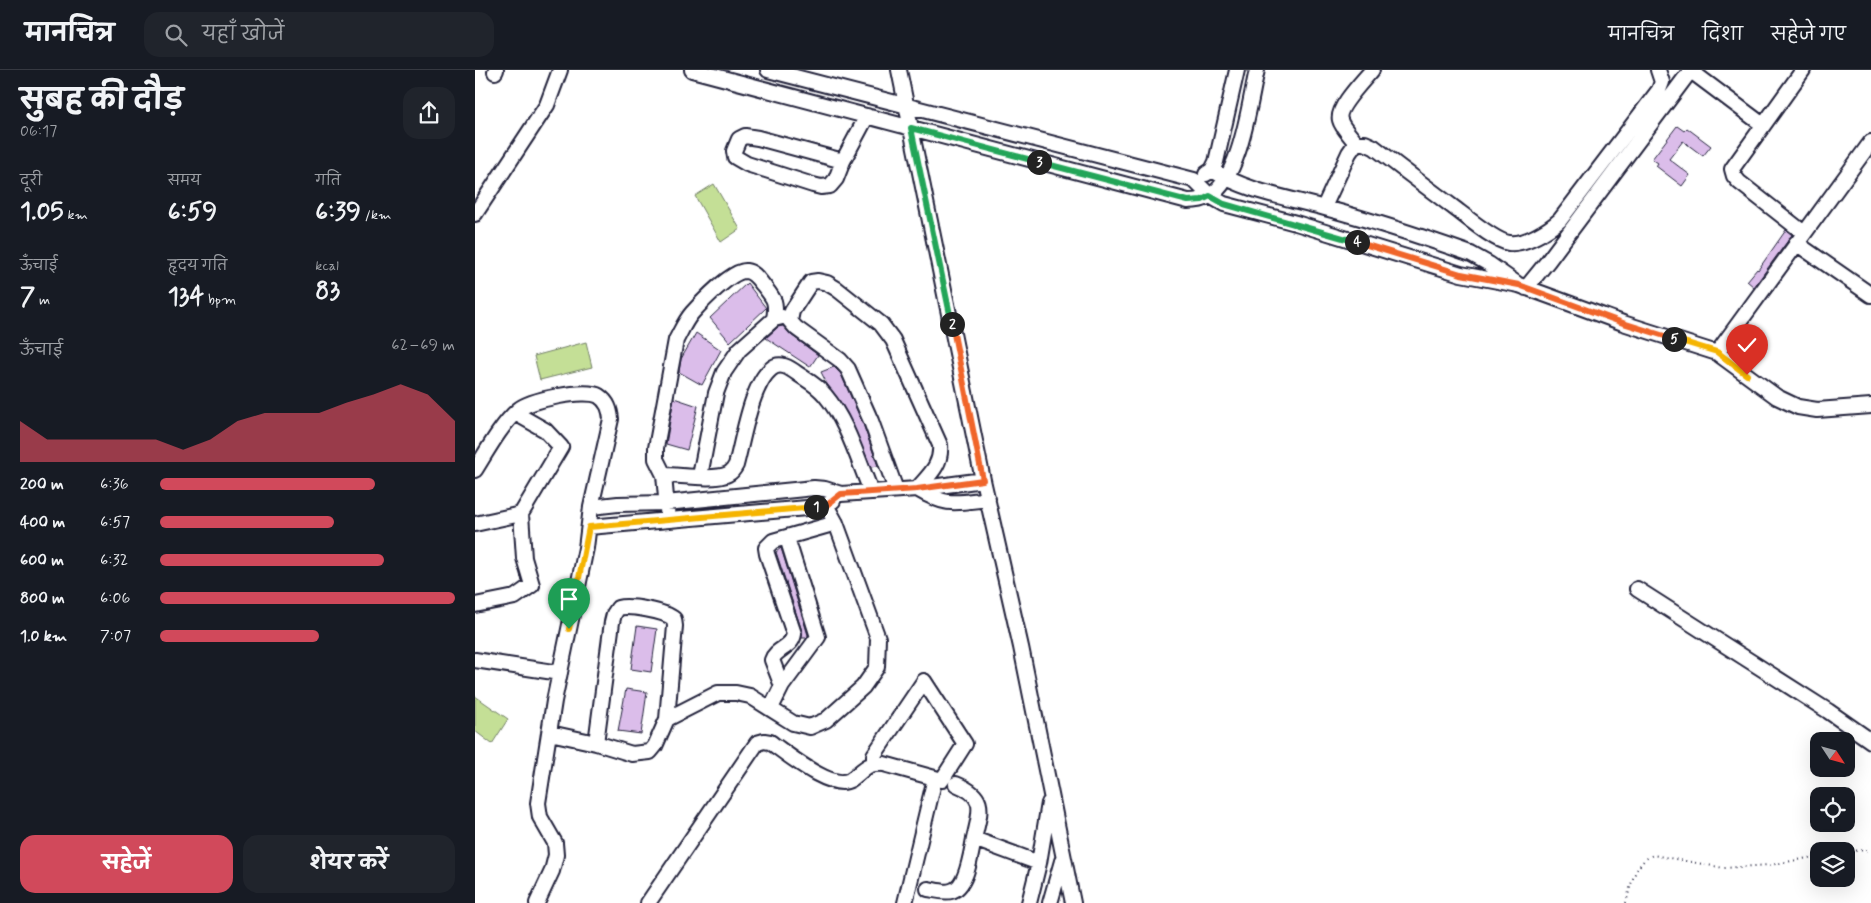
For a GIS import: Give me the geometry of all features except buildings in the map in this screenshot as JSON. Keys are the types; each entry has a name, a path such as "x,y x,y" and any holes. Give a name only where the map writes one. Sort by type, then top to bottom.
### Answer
{"street":[{"path":"475,214 547,105 560,70"},
{"path":"692,70 1188,201 1202,200 1210,196 1227,179 1237,158 1257,70"},
{"path":"768,70 1194,180 1210,196 1224,204 1288,221 1461,274 1523,286 1623,323 1717,352 1777,397 1798,407 1817,410 1871,406"},
{"path":"899,70 983,480 1021,647 1073,903"},
{"path":"1194,180 1212,170 1216,162 1237,70"},
{"path":"1356,143 1340,121 1340,114 1344,105 1372,70"},
{"path":"1356,143 1365,143 1373,147 1486,231 1508,243 1517,243 1546,231 1561,220 1659,90 1662,82 1659,70"},
{"path":"1523,286 1548,261 1691,70 1763,124"},
{"path":"1803,70 1734,163 1732,169 1734,176 1800,238 1871,295"},
{"path":"843,161 745,136 739,139 734,151 735,157 739,161 821,187 830,186 836,179 843,161 867,116"},
{"path":"1717,352 1871,142"},
{"path":"1324,207 1349,153 1356,143"},
{"path":"1212,170 1227,179 1254,190 1324,207 1471,254 1523,286"},
{"path":"1288,221 1297,201"},
{"path":"1346,239 1350,230 1351,216"},
{"path":"1413,260 1421,237"},
{"path":"668,520 664,475 656,459 656,448 676,340 691,313 731,276 739,272 748,271 755,275 773,297 777,305 774,319"},
{"path":"791,321 791,311 811,282 818,281 827,283 837,289 881,324 893,340 940,445 941,455 938,465 917,489"},
{"path":"700,476 716,393 724,372 739,350 774,319 783,317 791,321 796,328 840,360 849,369 871,420 896,490"},
{"path":"664,475 723,476 731,473 736,465 759,385 771,369 780,365 787,366 825,394 847,432 871,491"},
{"path":"475,470 518,409 535,401 585,393 599,396 609,406 611,419 591,507 586,548 560,673 539,803 540,817 555,843 555,855 552,871 537,903"},
{"path":"475,605 515,597 532,585 524,558 521,514 561,447 545,430 515,413"},
{"path":"591,507 814,488 841,494 917,489 983,480"},
{"path":"917,489 933,499 943,502 955,503 988,500"},
{"path":"589,527 827,505 841,494"},
{"path":"667,720 718,693 736,692 750,696 793,723 809,728 827,720 863,687 877,667 878,638 836,523 827,505"},
{"path":"475,524 521,514"},
{"path":"782,686 772,660 773,656 790,644 794,634 766,548 773,541 836,523"},
{"path":"771,708 782,686 818,637 787,538"},
{"path":"1637,589 1828,711 1871,741"},
{"path":"550,733 596,743 632,754 650,752 655,746 667,720 675,626 674,619 670,616 625,606 618,608 613,614 596,743"},
{"path":"475,660 560,673"},
{"path":"648,903 757,743 764,740 829,780 838,782 848,781 865,767 874,763 942,780 965,744 924,681 873,754 874,763"},
{"path":"905,903 935,778"},
{"path":"928,889 951,892 958,888 964,880 980,810 977,797 969,790 956,784"},
{"path":"1029,903 1039,863 1050,794"},
{"path":"974,839 1039,863"},
{"path":"1051,903 1063,858"}],"path":[{"path":"1855,851 1871,850"},
{"path":"1626,903 1637,868 1644,858 1653,855 1724,868 1771,865 1810,858"}],"green space":[{"path":"714,184 740,229 721,242 695,196"},
{"path":"586,342 592,367 540,380 534,356"},
{"path":"475,696 508,719 492,744 475,731"}],"route":[{"path":"569,629 589,527 818,507 827,505 841,494 917,489 983,480 911,128 1188,201 1202,200 1210,196 1224,204 1296,223 1461,274 1519,285 1623,323 1717,352 1747,375"}]}
